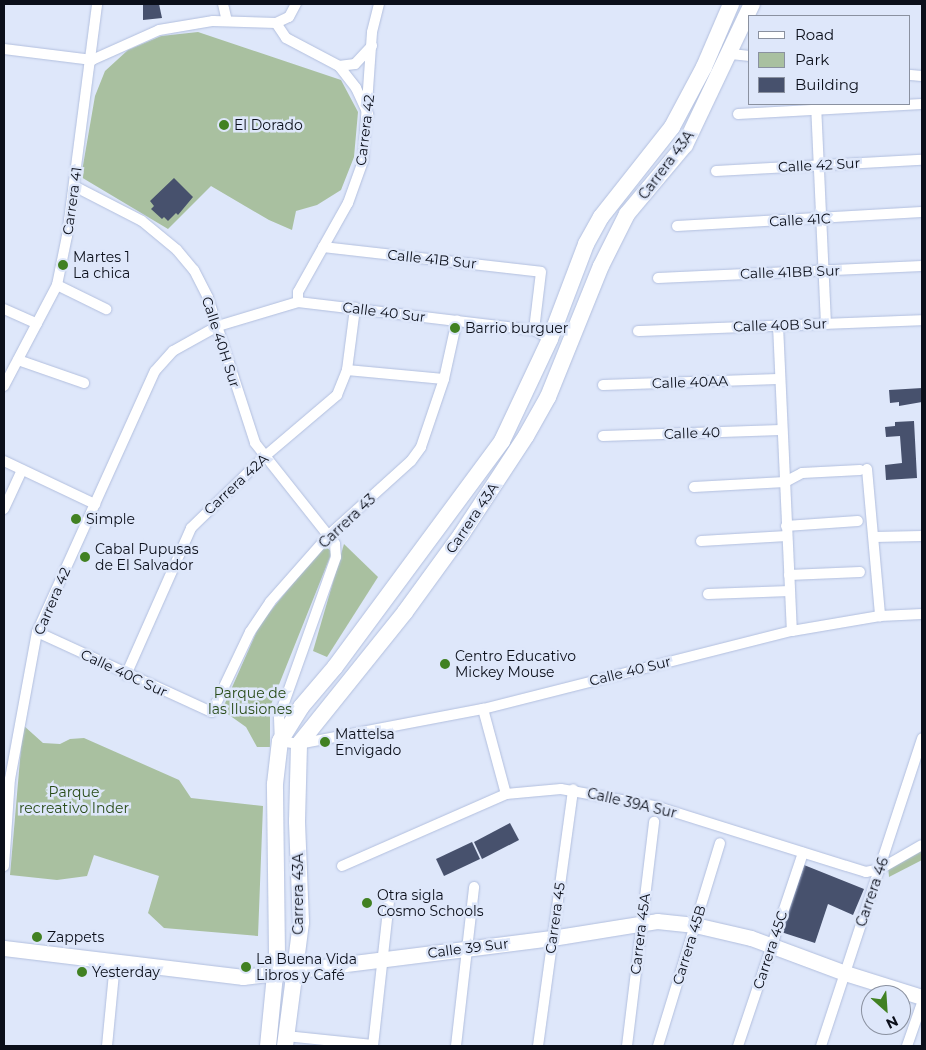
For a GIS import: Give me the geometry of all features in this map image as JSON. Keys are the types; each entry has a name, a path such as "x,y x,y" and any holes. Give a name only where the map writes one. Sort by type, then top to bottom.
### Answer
{"main road":[{"name":"Carrera 43A","path":"268,1046 275,972 275,784 280,741 301,707 335,667 502,441 550,339 586,244 601,217 668,133 704,67 731,4"},
{"name":"Carrera 43A","path":"286,1041 301,922 297,820 299,744 405,612 462,535 526,436 548,397 601,266 627,214 685,144 731,54 752,4"}],"street":[{"name":"Carrera 41","path":"4,386 57,284 74,186 98,4"},
{"path":"223,4 227,21"},
{"path":"4,49 92,60 159,30 227,21 276,24 289,16 296,4"},
{"name":"Carrera 42","path":"298,302 298,292 348,203 364,161 372,46 379,4"},
{"path":"276,24 286,38 339,66 356,88 368,114"},
{"path":"339,66 355,64 372,46"},
{"path":"731,54 748,56"},
{"path":"738,114 816,107 887,105"},
{"path":"816,107 826,324"},
{"name":"Calle 42 Sur","path":"716,171 818,164 922,160"},
{"name":"Calle 40H Sur","path":"74,186 142,221 177,250 194,270 218,326 249,426 264,457 329,535"},
{"name":"Calle 41C","path":"677,226 922,212"},
{"name":"Calle 41B Sur","path":"323,247 541,272 534,330"},
{"name":"Calle 41BB Sur","path":"658,278 922,266"},
{"path":"57,284 106,309"},
{"name":"Calle 40 Sur","path":"218,326 298,302 534,330 550,339"},
{"name":"Carrera 42A","path":"126,674 191,528 209,507 337,395 347,370 355,308"},
{"path":"4,309 37,324"},
{"name":"Carrera 43","path":"212,712 259,616 329,535 411,461 427,432 444,380 457,320"},
{"name":"Calle 40B Sur","path":"638,331 922,320"},
{"path":"778,325 778,379 792,632"},
{"name":"Carrera 42","path":"4,866 7,779 37,632 155,372 173,351 218,326"},
{"path":"18,360 84,383"},
{"path":"347,370 444,380"},
{"name":"Calle 40AA","path":"603,385 778,379"},
{"name":"Calle 40","path":"603,436 781,430"},
{"path":"4,461 95,504"},
{"path":"694,487 785,482 802,473 863,469 874,538 880,616"},
{"path":"4,510 22,470"},
{"path":"701,541 858,521"},
{"name":"Carrera 43A","path":"280,741 280,717 336,557 335,544 329,535"},
{"path":"874,538 922,536"},
{"path":"789,575 860,572"},
{"path":"708,594 790,591"},
{"name":"Calle 40 Sur","path":"280,741 299,744 483,709 792,632 880,616 922,614"},
{"name":"Calle 40C Sur","path":"37,632 212,712"},
{"path":"483,709 506,794"},
{"name":"Carrera 46","path":"821,1046 922,738"},
{"name":"Calle 39A Sur","path":"342,866 506,794 572,789 655,806 803,854 866,872 880,869 922,845"},
{"name":"Carrera 45","path":"538,1046 572,789"},
{"name":"Carrera 45A","path":"627,1046 640,922 654,822"},
{"name":"Carrera 45B","path":"658,1046 720,843"},
{"name":"Carrera 45C","path":"738,1046 803,854"},
{"path":"456,1046 474,887"},
{"path":"286,1041 373,1046 389,901"},
{"name":"Calle 39 Sur","path":"4,948 115,963 243,977 296,968 552,938 640,922 695,925 771,945 844,974 922,997"},
{"path":"108,1046 115,963"},
{"path":"907,1046 922,1003"}],"green space":[{"name":"El Dorado","path":"198,32 341,80 358,112 354,157 341,190 317,205 296,211 292,230 269,220 211,186 168,229 81,177 95,96 105,71 128,50 161,36"},
{"path":"344,544 378,577 327,657 313,651"},
{"name":"Parque de las Ilusiones","path":"324,545 332,552 270,707 270,747 257,747 246,727 222,710 260,624"},
{"name":"Parque recreativo Inder","path":"23,725 43,743 60,744 70,739 84,738 179,780 191,798 263,806 258,936 164,928 148,913 159,876 94,855 87,876 57,880 10,875"},
{"path":"922,845 922,860 889,877 888,866"}],"building":[{"path":"143,4 159,4 162,18 143,20"},
{"path":"174,178 193,197 178,215 176,213 168,221 164,217 162,219 151,209 154,206 150,201"},
{"path":"922,388 922,402 899,406 899,402 890,403 889,390"},
{"path":"914,421 917,478 886,480 885,465 902,463 900,436 886,437 885,427 895,426 895,422"},
{"path":"510,823 519,840 482,859 474,842"},
{"path":"472,842 480,859 444,876 436,859"},
{"path":"804,865 864,889 853,915 828,904 815,943 781,932"}],"place":[{"name":"El Dorado","path":"224,125"},
{"name":"Martes 1 La chica","path":"63,265"},
{"name":"Barrio burguer","path":"455,328"},
{"name":"Simple","path":"76,519"},
{"name":"Cabal Pupusas de El Salvador","path":"85,557"},
{"name":"Centro Educativo Mickey Mouse","path":"445,664"},
{"name":"Mattelsa Envigado","path":"325,742"},
{"name":"Otra sigla Cosmo Schools","path":"367,903"},
{"name":"Zappets","path":"37,937"},
{"name":"La Buena Vida Libros y Café","path":"246,967"},
{"name":"Yesterday","path":"82,972"}]}
